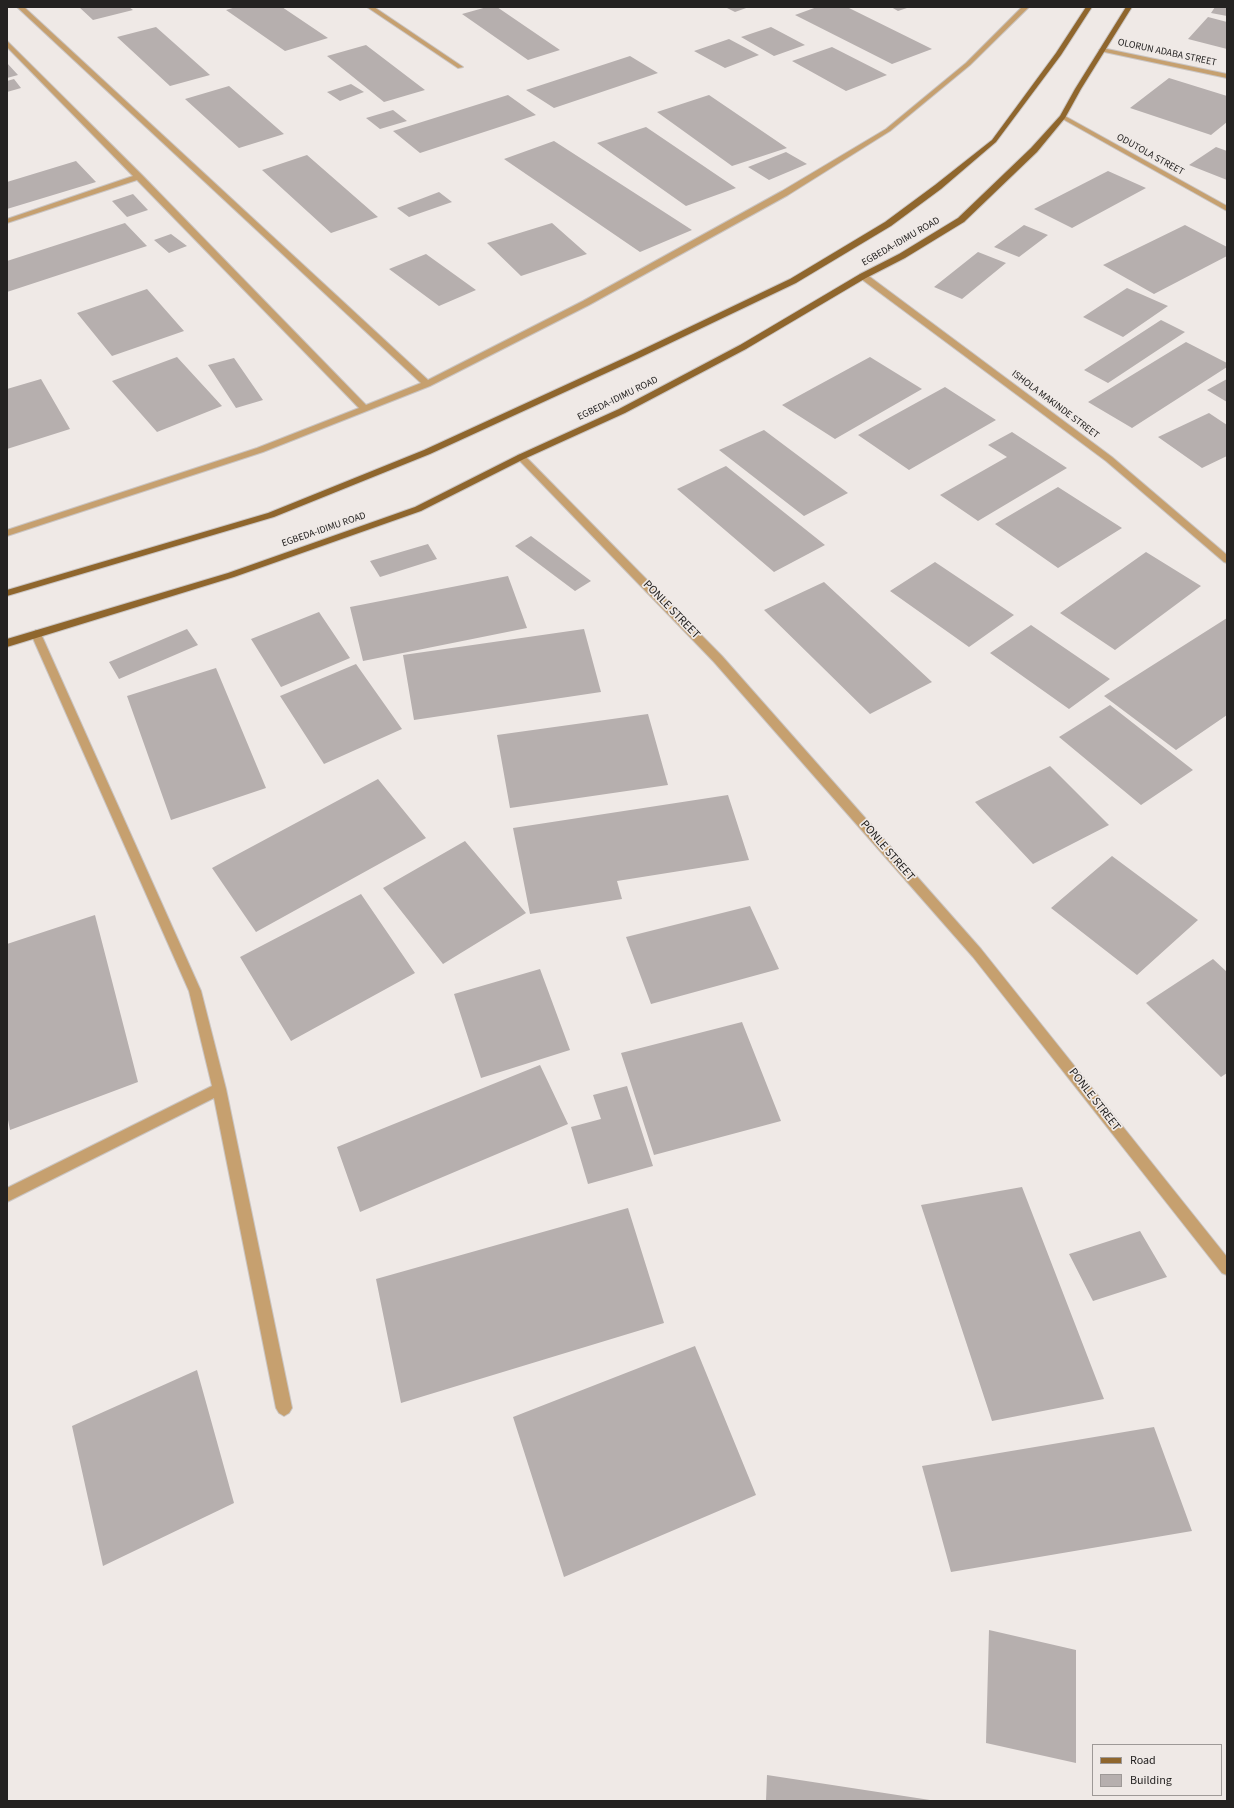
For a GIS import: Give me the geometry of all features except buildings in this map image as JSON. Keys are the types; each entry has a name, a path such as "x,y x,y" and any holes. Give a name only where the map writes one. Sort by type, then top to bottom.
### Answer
{"main road":[{"name":"EGBEDA-IDIMU ROAD","path":"7,593 271,515 426,452 636,356 792,281 888,224 938,187 994,142 1059,54 1088,7"},
{"name":"EGBEDA-IDIMU ROAD","path":"7,643 231,575 418,509 521,457 622,411 743,347 864,276 902,256 961,220 1034,150 1063,117 1078,89 1129,7"}],"street":[{"path":"20,7 427,384"},
{"path":"370,7 460,68"},
{"path":"7,533 260,450 427,384 600,295 785,193 888,130 968,64 1026,7"},
{"path":"7,43 364,408"},
{"name":"OLORUN ADABA STREET","path":"1102,50 1227,76"},
{"name":"ODUTOLA STREET","path":"1063,117 1227,209"},
{"path":"7,221 139,177"},
{"name":"ISHOLA MAKINDE STREET","path":"864,276 1109,460 1227,560"},
{"name":"PONLE STREET","path":"521,457 718,659 978,953 1227,1268"},
{"path":"36,634 195,991 219,1089 284,1408"},
{"path":"7,1195 219,1089"}]}
